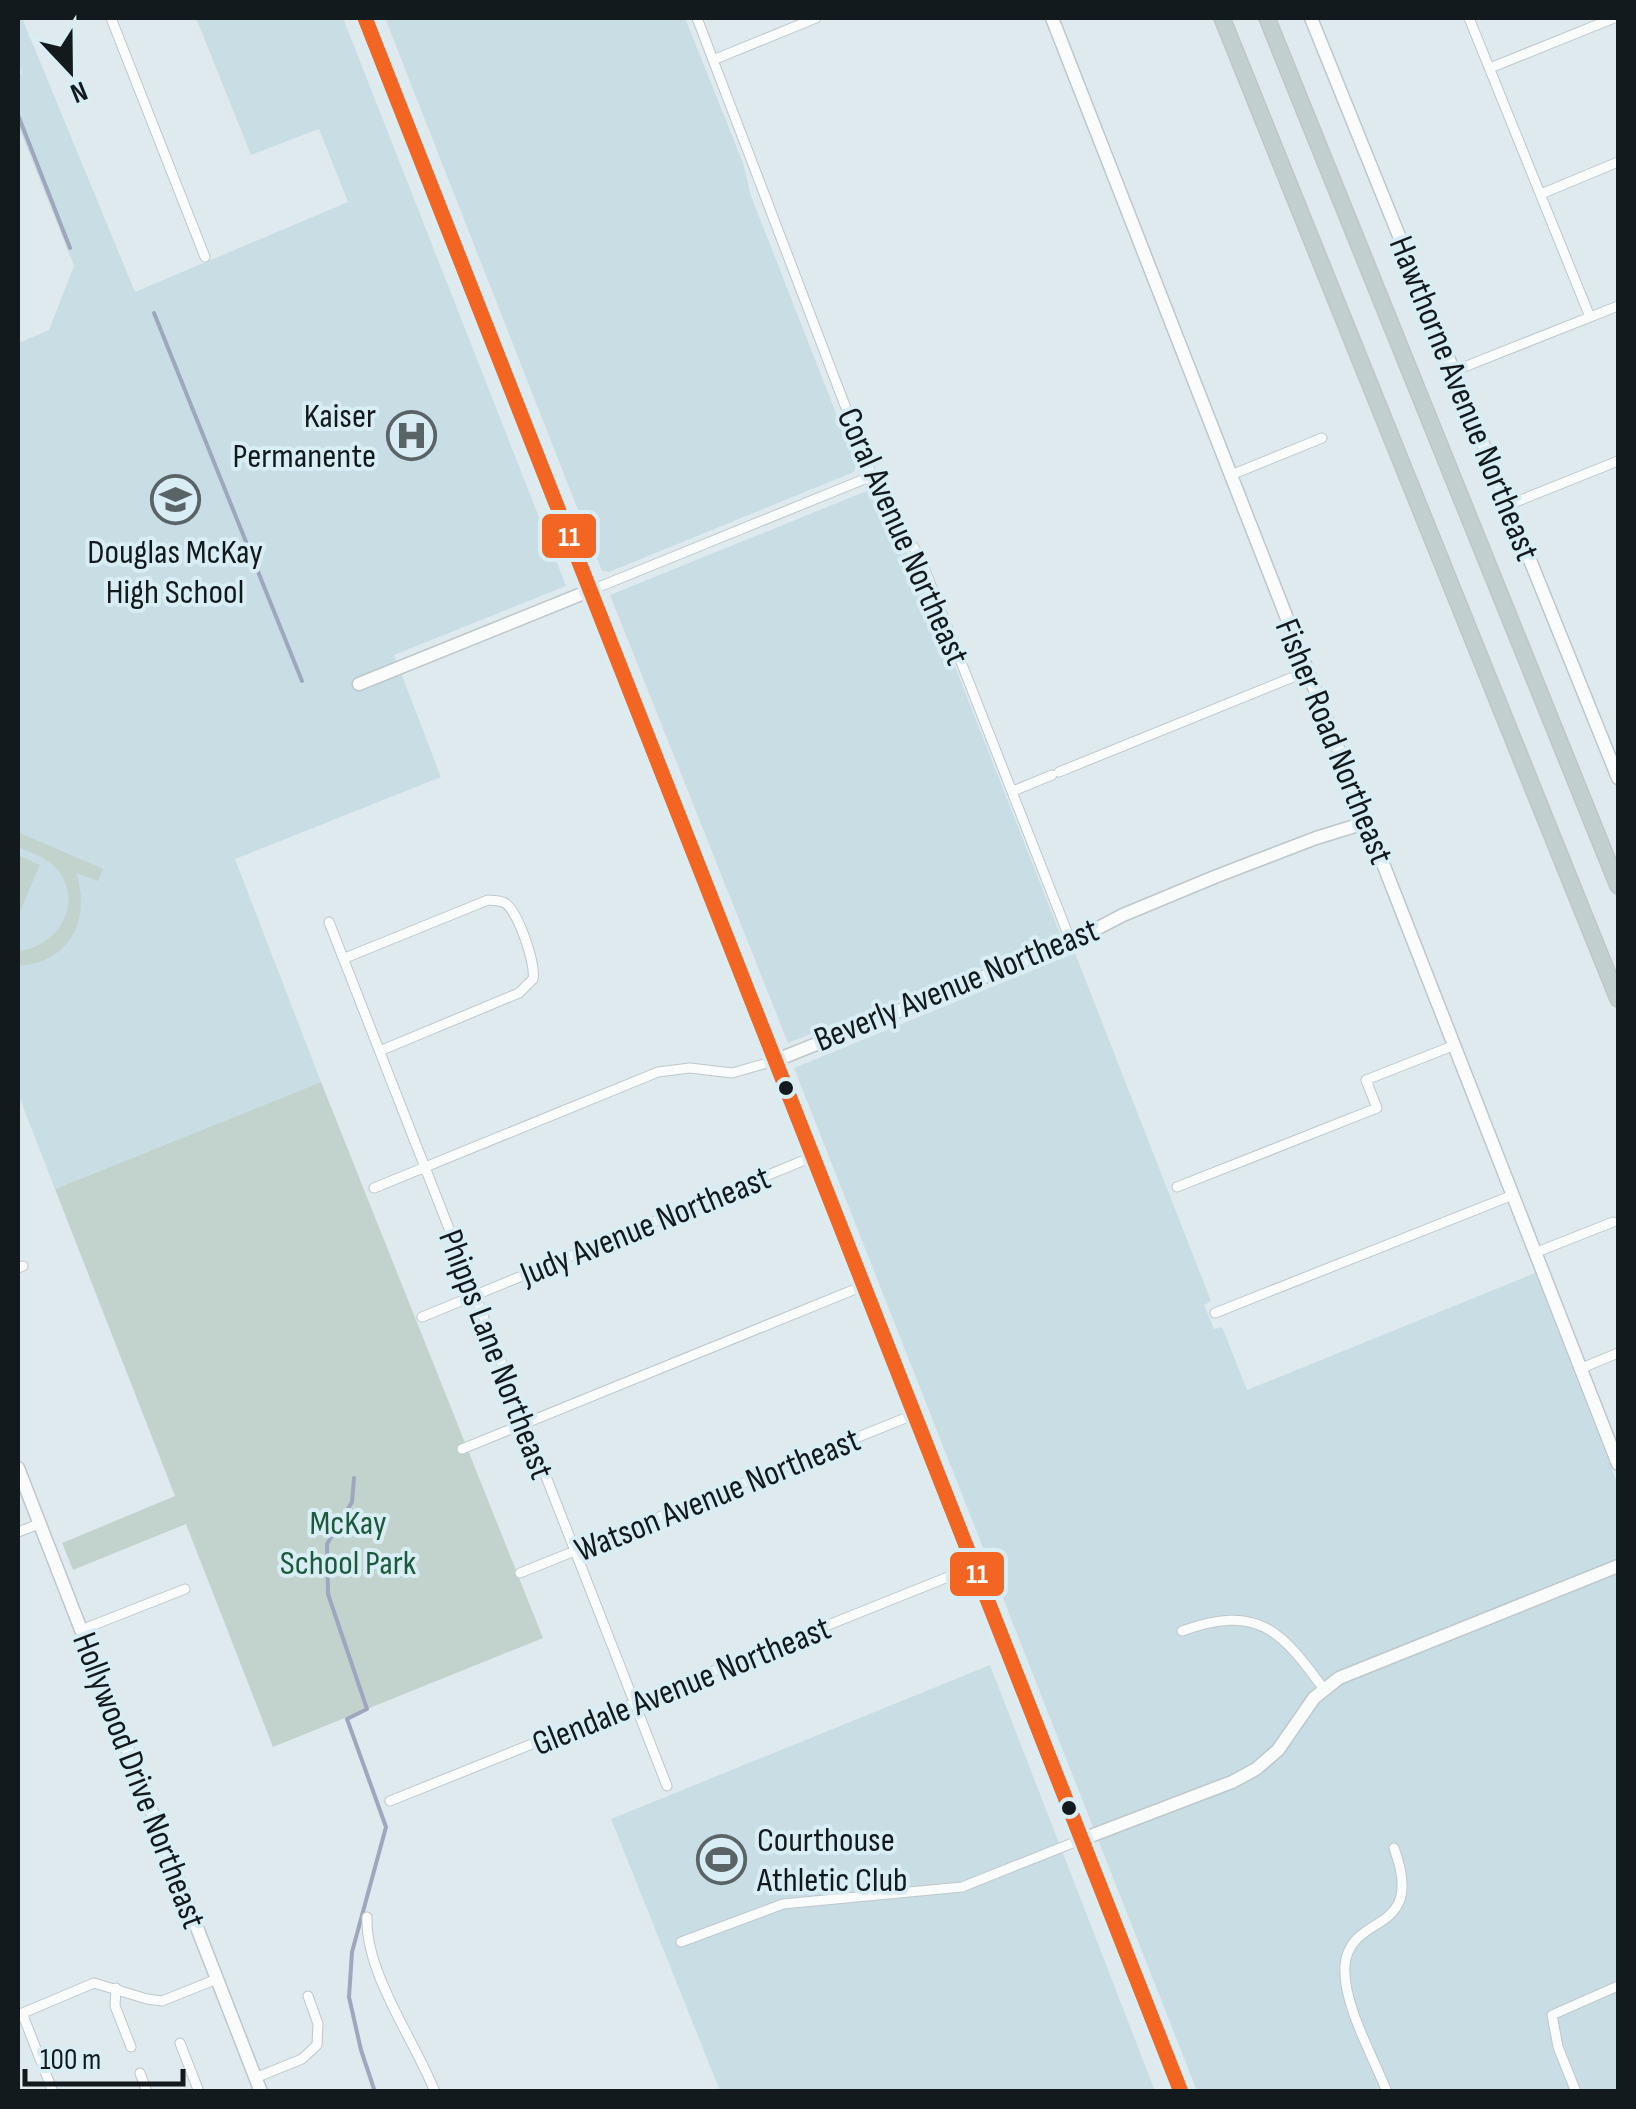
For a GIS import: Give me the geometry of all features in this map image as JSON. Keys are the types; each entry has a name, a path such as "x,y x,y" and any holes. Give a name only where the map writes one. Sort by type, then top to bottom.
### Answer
{"highway":[{"path":"1222,18 1618,999"},
{"path":"1268,18 1618,886"}],"main road":[{"path":"365,18 1181,2092"}],"street":[{"path":"111,18 205,258"},
{"name":"Coral Avenue Northeast","path":"697,18 886,511 920,556 1072,942"},
{"path":"713,60 816,18"},
{"name":"Fisher Road Northeast","path":"1052,18 1618,1464"},
{"name":"Hawthorne Avenue Northeast","path":"1311,18 1618,778"},
{"path":"1469,18 1590,318"},
{"path":"1490,68 1614,18"},
{"path":"1541,194 1618,162"},
{"path":"1454,372 1618,306"},
{"path":"1231,475 1322,438"},
{"path":"1508,505 1618,461"},
{"path":"360,684 872,476"},
{"path":"1012,791 1308,671"},
{"name":"Beverly Avenue Northeast","path":"374,1188 658,1072 690,1068 732,1073 774,1060 1072,942 1123,914 1217,876 1368,822"},
{"path":"345,958 488,900 506,904 513,911 533,962 533,979 519,993 382,1050"},
{"name":"Phipps Lane Northeast","path":"329,922 667,1786"},
{"path":"1177,1187 1377,1108 1366,1080 1455,1045"},
{"name":"Judy Avenue Northeast","path":"422,1317 812,1157"},
{"path":"1215,1313 1514,1195"},
{"path":"1536,1252 1613,1222"},
{"path":"462,1449 863,1286"},
{"path":"1582,1368 1618,1353"},
{"name":"Watson Avenue Northeast","path":"520,1573 914,1415"},
{"name":"Hollywood Drive Northeast","path":"18,1468 258,2085"},
{"path":"18,1532 39,1524"},
{"path":"681,1942 782,1904 962,1887 1232,1782 1256,1769 1278,1750 1323,1688 1339,1678 1618,1566"},
{"name":"Glendale Avenue Northeast","path":"390,1802 973,1568"},
{"path":"81,1630 185,1589"},
{"path":"1182,1631 1222,1619 1254,1621 1282,1639 1323,1688"},
{"path":"1387,2092 1348,1997 1345,1960 1354,1943 1396,1910 1404,1890 1403,1872 1394,1848"},
{"path":"366,1917 366,1938 407,2039 435,2092"},
{"path":"53,2092 20,2014 94,1983 162,2000 217,1979"},
{"path":"1576,2092 1558,2047 1552,2015 1618,1986"},
{"path":"116,1988 115,2006 130,2047"},
{"path":"258,2085 302,2059 317,2045 318,2024 308,1996"},
{"path":"180,2044 199,2092"},
{"path":"140,2073 148,2092"}],"shaded area":[{"name":"Douglas McKay High School","path":"18,18 22,18 135,292 348,202 319,129 251,155 196,18 343,18 566,586 394,655 441,777 235,859 321,1082 55,1189 18,1094 18,343 49,330 74,266 18,125 18,76 22,73 18,62"},
{"path":"385,18 685,18 856,464 854,472 609,572 602,571"},
{"path":"869,490 883,520 914,562 1061,936 788,1043 610,595"},
{"path":"1075,953 1211,1301 1204,1305 1214,1329 1222,1327 1247,1390 1535,1273 1618,1485 1618,2091 1197,2091 794,1068"},
{"path":"990,1665 1155,2091 720,2091 611,1819"}],"green space":[{"path":"18,832 103,869 98,881 76,873 81,907 72,936 63,948 36,963 18,966 18,951 33,948 56,931 68,906 68,892 53,865 18,847"},
{"path":"18,855 40,865 18,916"},
{"name":"McKay School Park","path":"321,1082 543,1638 273,1747 186,1524 73,1570 62,1543 175,1496 55,1189"}],"waterway":[{"path":"18,115 70,248"},
{"path":"154,313 302,681"},
{"path":"354,1478 352,1502 327,1544 328,1594 367,1709 347,1719 386,1827 352,1952 349,1997 375,2092"}],"transit line":[{"name":"11","path":"365,18 1181,2092"}],"place":[{"name":"Kaiser Permanente","path":"411,435"},
{"name":"Douglas McKay High School","path":"175,499"},
{"name":"Courthouse Athletic Club","path":"722,1859"}]}
